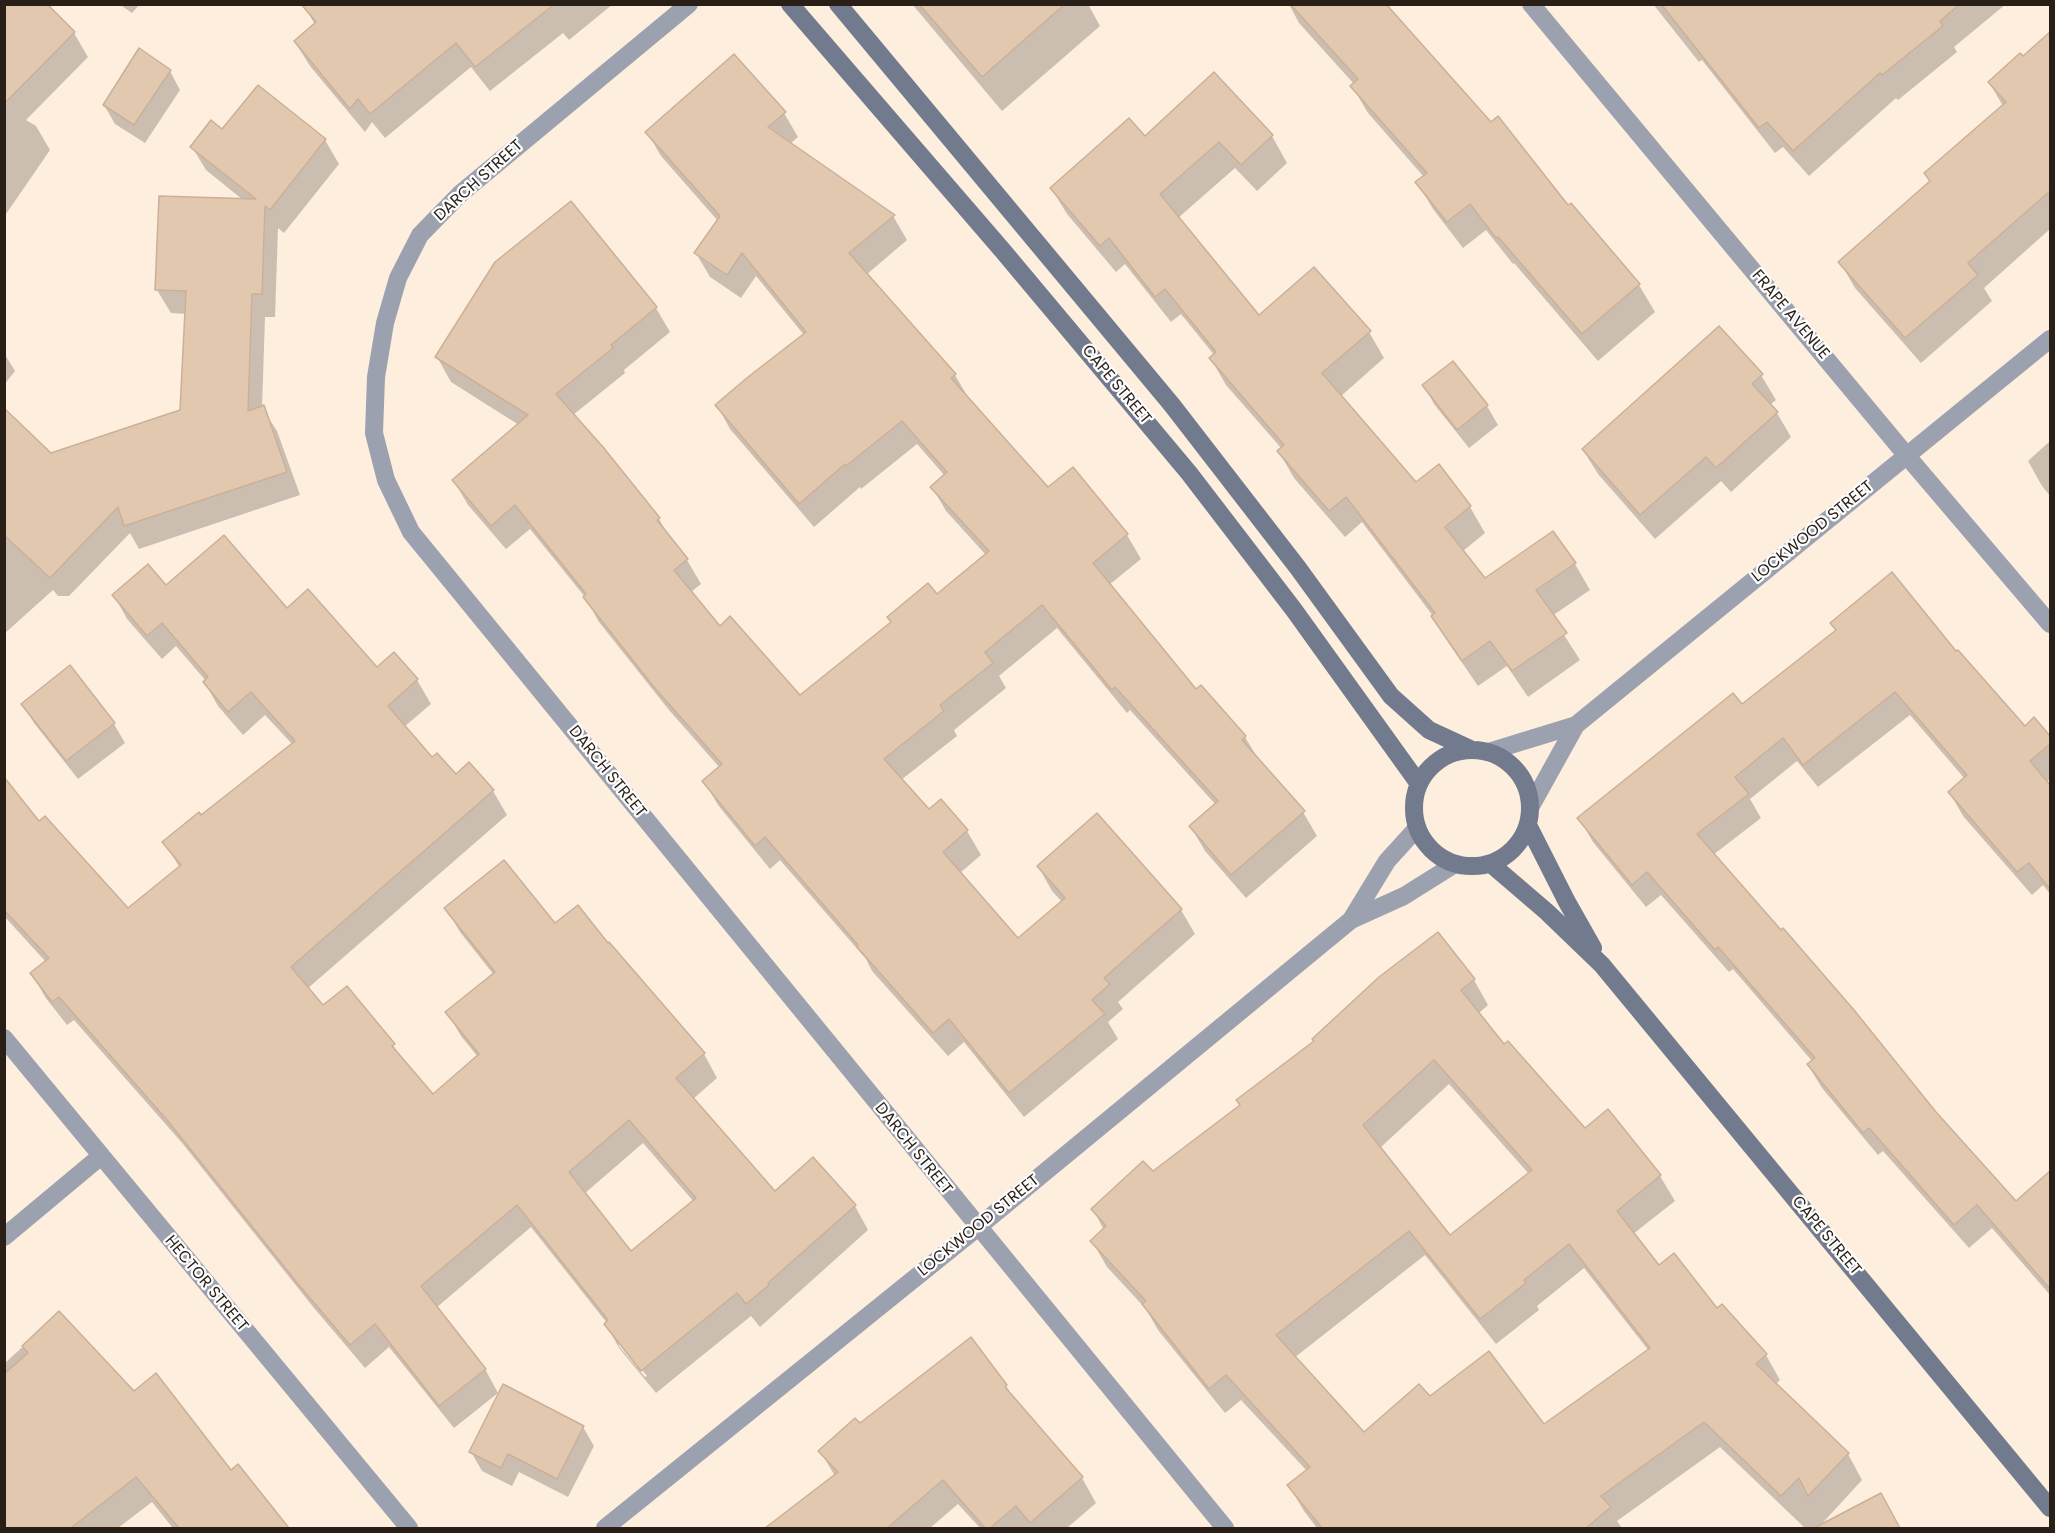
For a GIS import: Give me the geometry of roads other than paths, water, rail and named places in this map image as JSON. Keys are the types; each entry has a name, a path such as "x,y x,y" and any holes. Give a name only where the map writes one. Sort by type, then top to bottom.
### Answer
{"street":[{"name":"DARCH STREET","path":"690,4 459,194 420,235 398,278 386,323 376,377 374,433 386,480 411,532 977,1228 1225,1528"},
{"name":"CAPE STREET","path":"790,4 1003,250 1189,473 1294,610 1419,784"},
{"name":"CAPE STREET","path":"838,4 1172,405 1298,568 1391,696 1429,730 1470,749"},
{"name":"FRAPE AVENUE","path":"1531,4 1907,456 2050,624"},
{"name":"LOCKWOOD STREET","path":"1488,752 1575,725 2050,339"},
{"name":"LOCKWOOD STREET","path":"1531,806 1575,725"},
{"path":"1470,749 1488,752 1505,759 1518,772 1527,788 1531,806 1528,825 1520,841 1508,855 1491,864 1473,867 1455,864 1439,856 1426,844 1417,828 1414,810 1419,784 1435,762 1452,753 1470,749"},
{"name":"CAPE STREET","path":"1528,825 1602,965"},
{"name":"LOCKWOOD STREET","path":"1351,920 1387,861 1417,828"},
{"name":"LOCKWOOD STREET","path":"605,1528 977,1228 1351,920 1404,896 1455,864"},
{"name":"CAPE STREET","path":"1491,864 1547,912 1602,965 2050,1508"},
{"name":"HECTOR STREET","path":"4,1038 409,1528"},
{"path":"4,1237 101,1156"}]}
